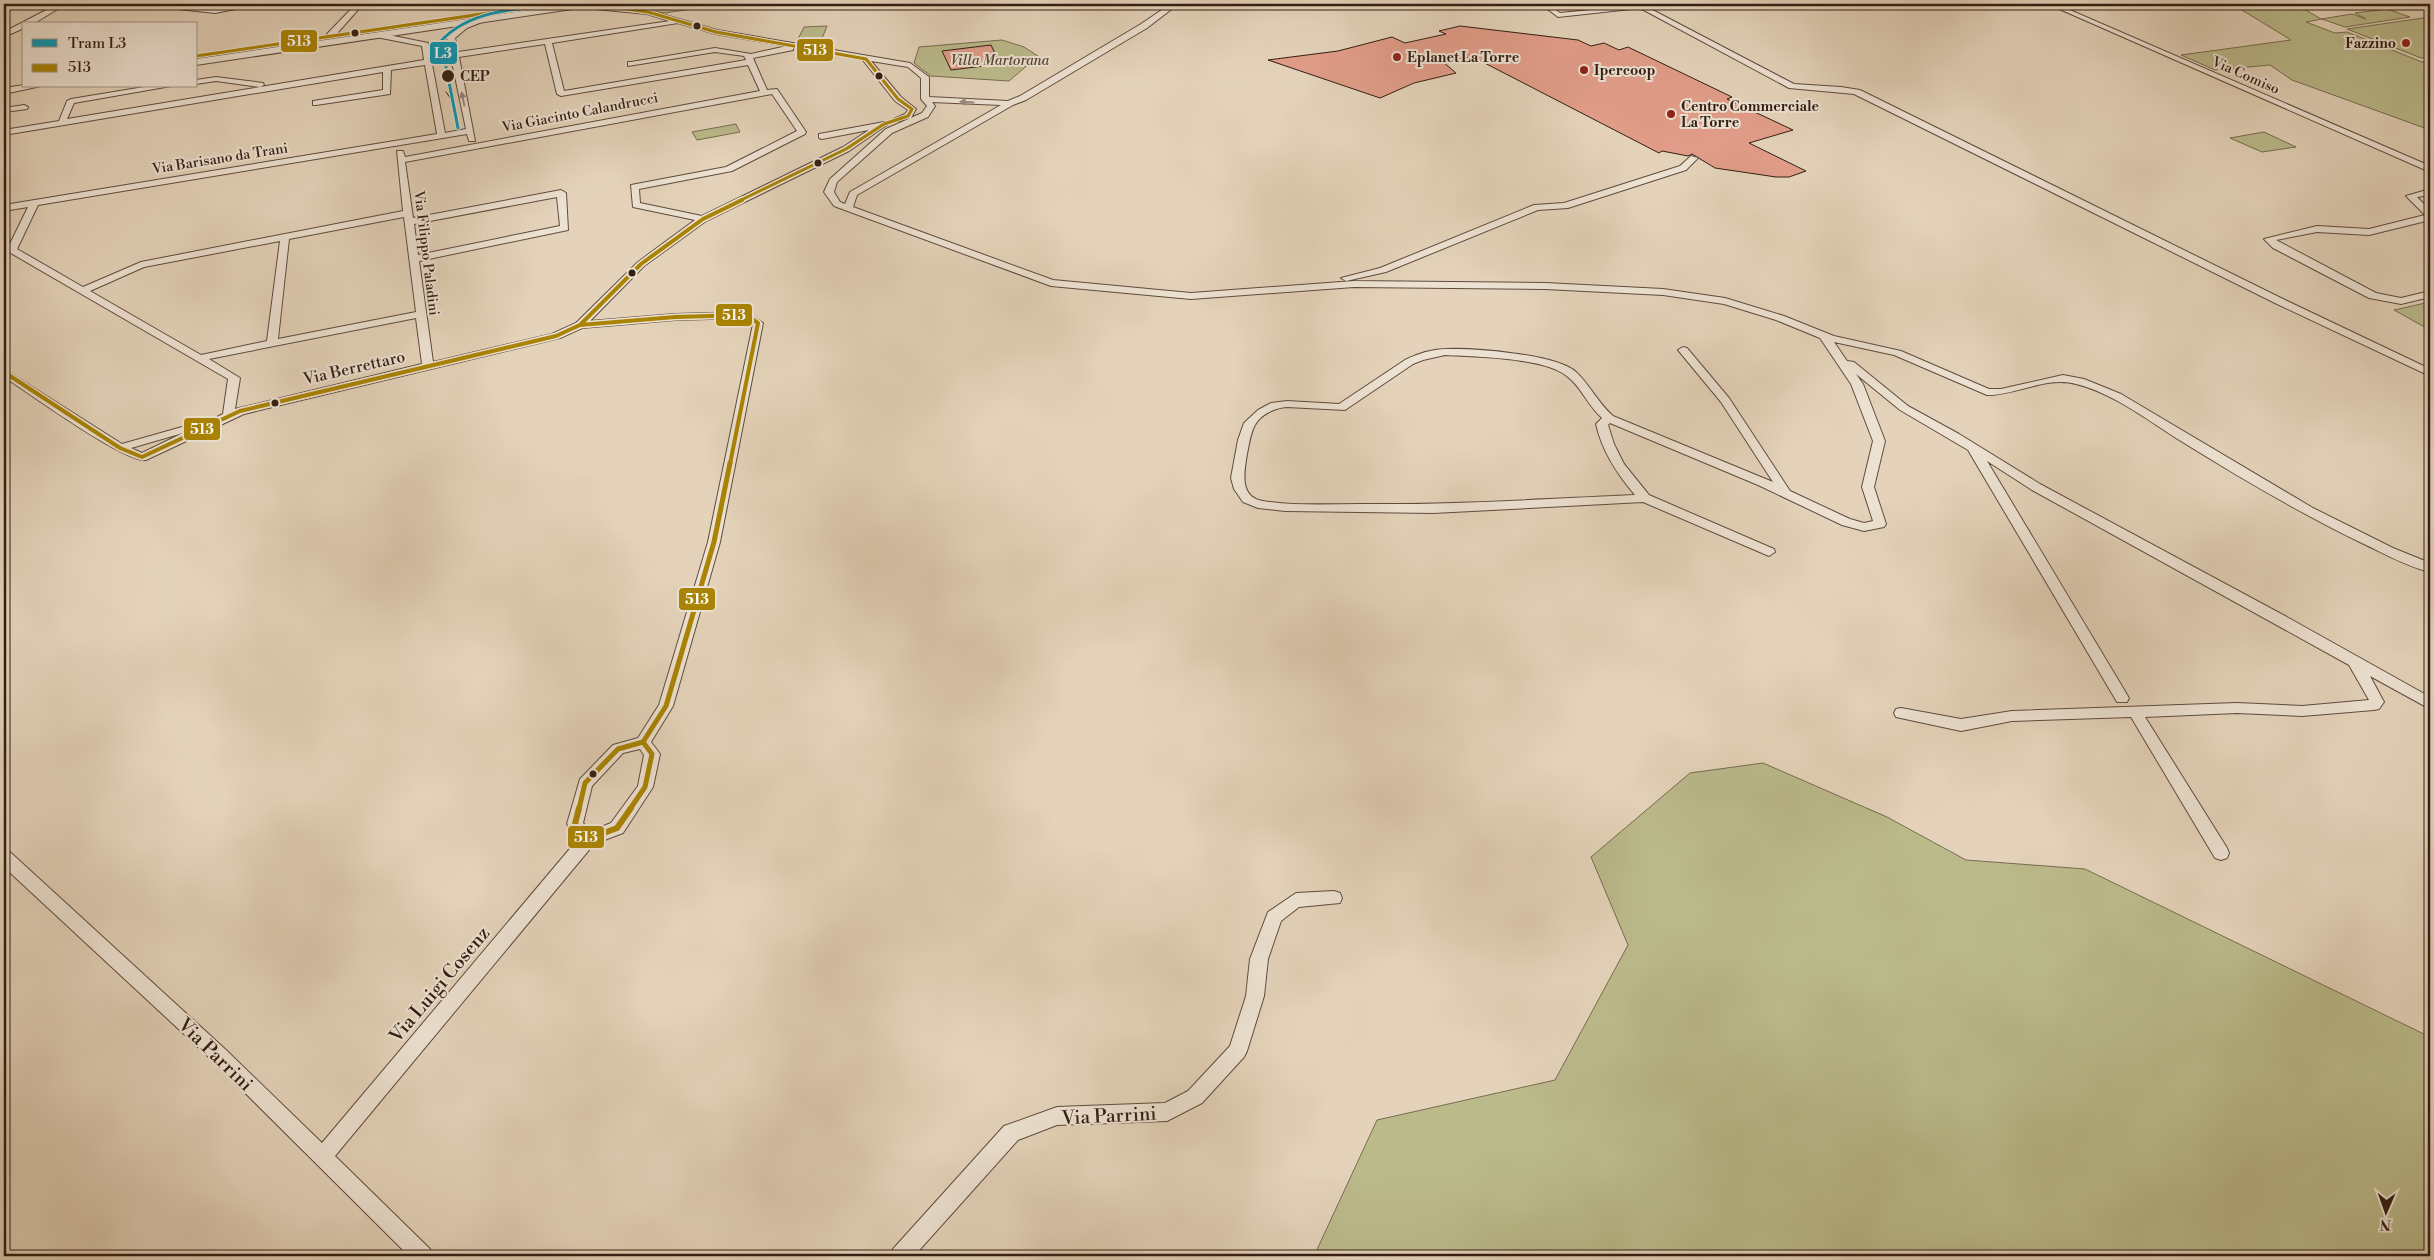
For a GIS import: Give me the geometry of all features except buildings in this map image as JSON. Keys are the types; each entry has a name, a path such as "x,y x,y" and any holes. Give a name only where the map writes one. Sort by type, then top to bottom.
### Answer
{"street":[{"path":"29,22 63,4"},
{"path":"150,4 215,11 260,4"},
{"path":"330,36 360,4"},
{"path":"198,62 330,36 550,4"},
{"path":"198,56 379,35 586,4"},
{"path":"590,4 601,8 648,12 716,32 910,65 926,77 925,99 931,106 925,115 889,131 832,181 829,192 837,204 1051,283 1191,296 1354,284 1545,286 1663,292 1725,301 1780,318 1824,335 1912,358 1974,388 1987,392 2001,392 2047,380 2063,378 2097,387 2117,396 2250,477 2379,548 2430,568"},
{"path":"848,208 853,194 1010,103 1031,94 1144,26 1174,4"},
{"path":"1544,4 1558,15 1641,6 1792,86 1810,90 1848,89 1857,92 2281,302 2430,373"},
{"path":"1817,4 1863,4"},
{"name":"Via Comiso","path":"2052,4 2430,169"},
{"path":"451,40 498,17"},
{"path":"474,147 451,40 454,32 464,26 487,19"},
{"path":"454,56 678,21"},
{"path":"4,35 22,26"},
{"path":"379,35 425,45 441,135"},
{"path":"548,41 561,94 798,47"},
{"path":"748,58 765,41"},
{"path":"631,64 715,50 748,58"},
{"path":"748,58 764,92 774,91 802,132"},
{"path":"822,136 884,124 908,116 912,109 898,99 866,59"},
{"path":"4,132 428,62"},
{"path":"316,103 387,92 387,69"},
{"path":"198,82 216,79 274,88"},
{"path":"4,85 22,82"},
{"path":"4,91 23,88"},
{"path":"62,122 71,101 154,88"},
{"name":"Via Giacinto Calandrucci","path":"401,160 764,92"},
{"path":"925,99 992,104 1010,103"},
{"path":"4,110 24,107"},
{"path":"580,325 641,264 703,219 846,149 884,124"},
{"name":"Via Barisano da Trani","path":"4,208 470,131"},
{"path":"703,219 636,204 634,187 729,169 802,132 822,136 846,149"},
{"name":"Via Filippo Paladini","path":"399,142 428,367"},
{"path":"1306,287 1383,270 1537,208 1565,206 1623,188 1683,168 1694,158"},
{"path":"2430,192 2411,196 2426,206 2430,216 2368,232 2316,228 2269,240 2276,246 2373,296 2401,301 2430,294"},
{"path":"83,290 141,265 285,236 561,193 565,228 414,259"},
{"path":"34,203 12,250 200,358 235,364 272,344 421,314"},
{"path":"272,344 285,236"},
{"path":"580,325 675,317 746,314 758,323 714,542 666,706 643,742 618,749 585,783 575,824 588,839"},
{"name":"Via Berrettaro","path":"120,448 142,457 240,411 556,336 580,325"},
{"path":"1645,498 1433,509 1285,507 1258,504 1247,500 1240,489 1237,478 1250,423 1262,412 1275,405 1287,404 1340,408 1349,404 1362,392 1409,362 1420,357 1445,352 1510,356 1553,364 1572,374 1597,408 1609,418 1785,492 1846,522 1864,527 1880,524 1879,516 1871,503 1868,486 1879,449 1879,441 1857,384 1824,335"},
{"path":"1834,348 1884,394 2036,487 2272,614 2430,704"},
{"path":"1683,350 1706,372 1720,391 1785,492"},
{"path":"200,358 235,364"},
{"path":"4,372 120,448 228,416 235,364"},
{"path":"1609,418 1602,424 1606,440 1631,484 1645,498 1769,552"},
{"path":"1972,447 2122,698"},
{"path":"1901,714 1962,725 2012,716 2238,708 2302,711 2374,705 2377,702 2355,663"},
{"path":"2134,712 2221,853"},
{"name":"Via Luigi Cosenz","path":"323,1156 588,839 617,828 646,787 652,754 643,742"},
{"name":"Via Parrini","path":"4,857 219,1055 423,1256"},
{"name":"Via Parrini","path":"900,1256 1011,1133 1057,1116 1167,1112 1195,1097 1238,1051 1255,996 1259,959 1274,917 1296,900 1334,898"}],"green space":[{"path":"709,4 712,6 665,13 603,5"},
{"path":"2232,4 2296,4 2321,19 2352,14 2366,19 2355,13 2387,9 2410,17 2345,27 2322,19 2306,22 2335,33 2347,32 2422,62 2430,62 2430,84 2424,85 2430,87 2430,130 2292,80 2270,65 2215,70 2181,55 2291,40"},
{"name":"Fazzino","path":"2430,17 2430,57 2421,58 2347,29"},
{"path":"827,26 821,41 797,41 804,27"},
{"name":"Villa Martorana","path":"1002,40 1024,47 1038,56 1009,81 931,76 914,63 919,47"},
{"path":"736,124 740,132 697,140 692,132"},
{"path":"2264,132 2296,147 2262,152 2230,138"},
{"path":"2430,302 2430,330 2394,310"},
{"path":"1763,763 1887,817 1966,860 2085,869 2430,1037 2430,1256 1314,1256 1377,1120 1555,1080 1628,945 1591,857 1690,773"}],"tram line":[{"name":"L3","path":"458,128 441,41 450,31 464,23 500,12 571,4"},
{"path":"446,92 453,102"}],"transit line":[{"name":"513","path":"198,56 550,4"},
{"name":"513","path":"4,372 120,448 142,457 240,411 556,336 580,325 641,264 703,219 846,149 884,124 908,116 912,109 898,99 866,59 716,32 648,12 591,4"},
{"name":"513","path":"580,325 675,317 746,315 758,323 714,542 666,706 643,742"},
{"name":"513","path":"643,742 652,754 645,787 617,828 588,839 575,824 585,783 618,749 643,742"}],"place":[{"name":"Fazzino","path":"2406,43"},
{"name":"Eplanet La Torre","path":"1397,57"},
{"name":"Ipercoop","path":"1584,70"},
{"name":"CEP","path":"448,76"},
{"name":"Centro Commerciale La Torre","path":"1671,114"}]}
